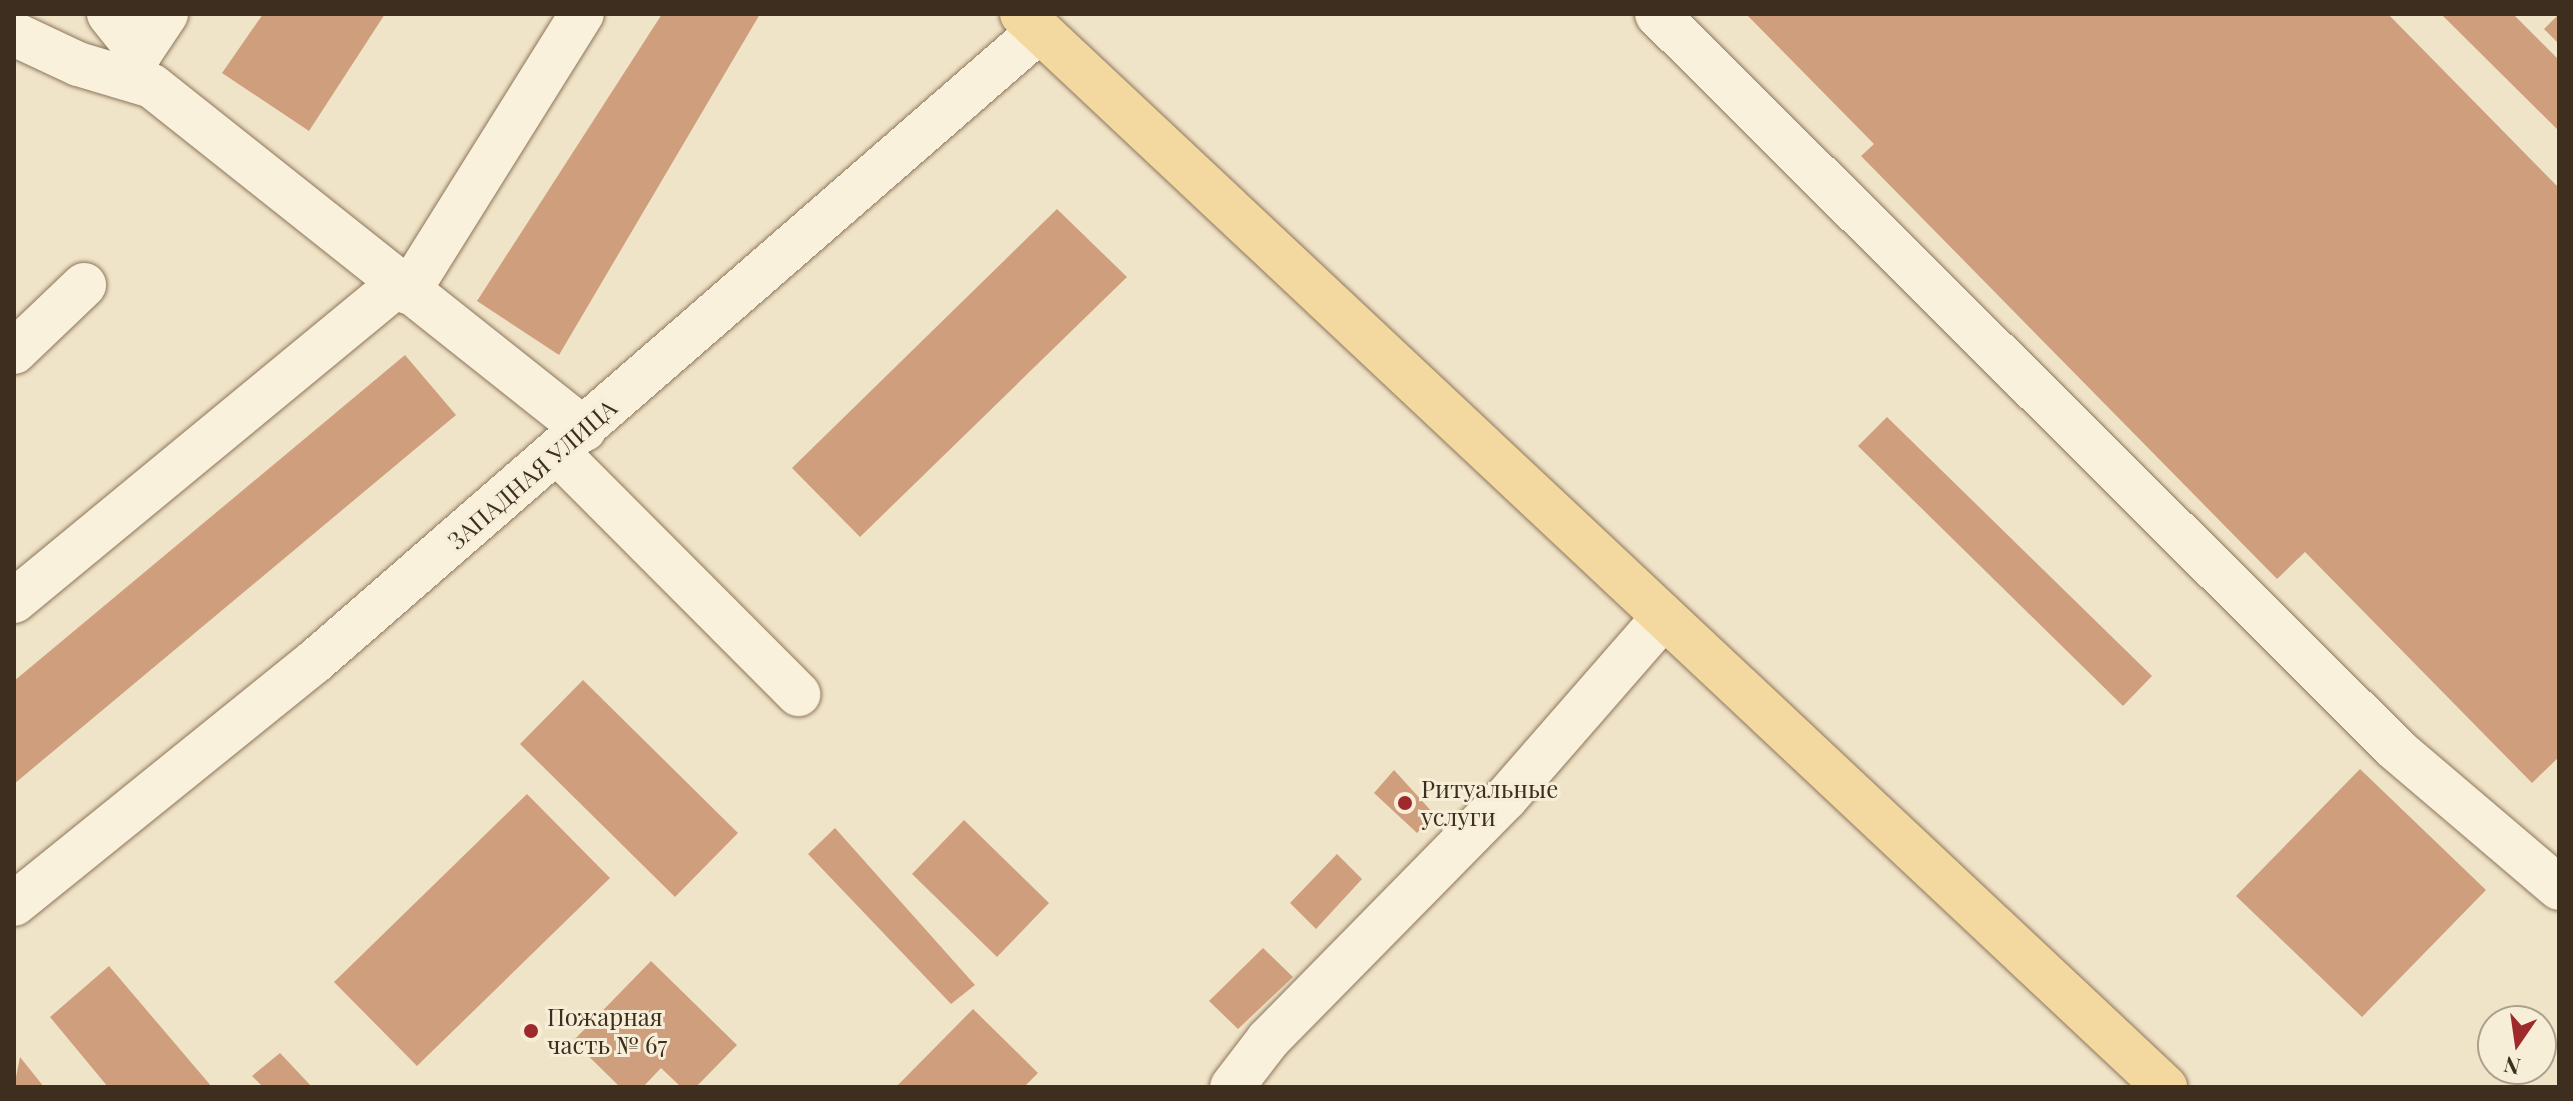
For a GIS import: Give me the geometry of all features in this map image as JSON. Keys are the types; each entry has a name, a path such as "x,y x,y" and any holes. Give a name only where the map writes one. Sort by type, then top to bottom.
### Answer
{"main road":[{"path":"1031,23 1661,620 2165,1087"}],"street":[{"path":"109,14 132,65 152,86 403,289 570,441 798,694"},
{"path":"132,65 166,14"},
{"path":"14,601 403,289 582,14"},
{"path":"1657,14 2397,750 2559,888"},
{"name":"ЗАПАДНАЯ УЛИЦА","path":"14,904 314,662 570,441 1031,23"},
{"path":"14,34 132,65"},
{"path":"14,352 84,285"},
{"path":"1232,1087 1268,1040 1505,799 1661,620"}],"building":[{"path":"263,14 385,14 309,131 222,73"},
{"path":"662,14 760,14 559,355 477,301"},
{"path":"1746,14 2388,14 2559,188 2559,757 2532,783 2305,552 2277,579 1861,156 1874,144"},
{"path":"2441,14 2513,14 2559,60 2559,131"},
{"path":"2559,14 2559,44 2544,29"},
{"path":"1057,209 1127,277 860,537 792,468"},
{"path":"405,355 456,415 14,784 14,681"},
{"path":"1887,417 2152,676 2123,706 1858,446"},
{"path":"583,680 738,833 675,897 520,744"},
{"path":"2360,769 2486,890 2362,1017 2236,896"},
{"name":"Ритуальные услуги","path":"1394,770 1434,814 1417,833 1374,793"},
{"path":"527,794 610,878 417,1066 334,982"},
{"path":"964,820 1049,903 997,957 912,874"},
{"path":"835,828 975,985 951,1004 808,854"},
{"path":"1337,854 1362,879 1316,929 1290,903"},
{"path":"1263,948 1293,977 1238,1029 1209,1001"},
{"path":"651,961 737,1045 696,1087 681,1087 661,1068 643,1087 620,1087 573,1041"},
{"path":"109,966 212,1087 108,1087 50,1017"},
{"path":"973,1009 1038,1073 1024,1087 896,1087"},
{"path":"280,1053 312,1087 263,1087 252,1076"},
{"path":"20,1057 44,1087 14,1087"}],"place":[{"name":"Ритуальные услуги","path":"1405,803"},
{"name":"Пожарная часть № 67","path":"531,1031"}]}
